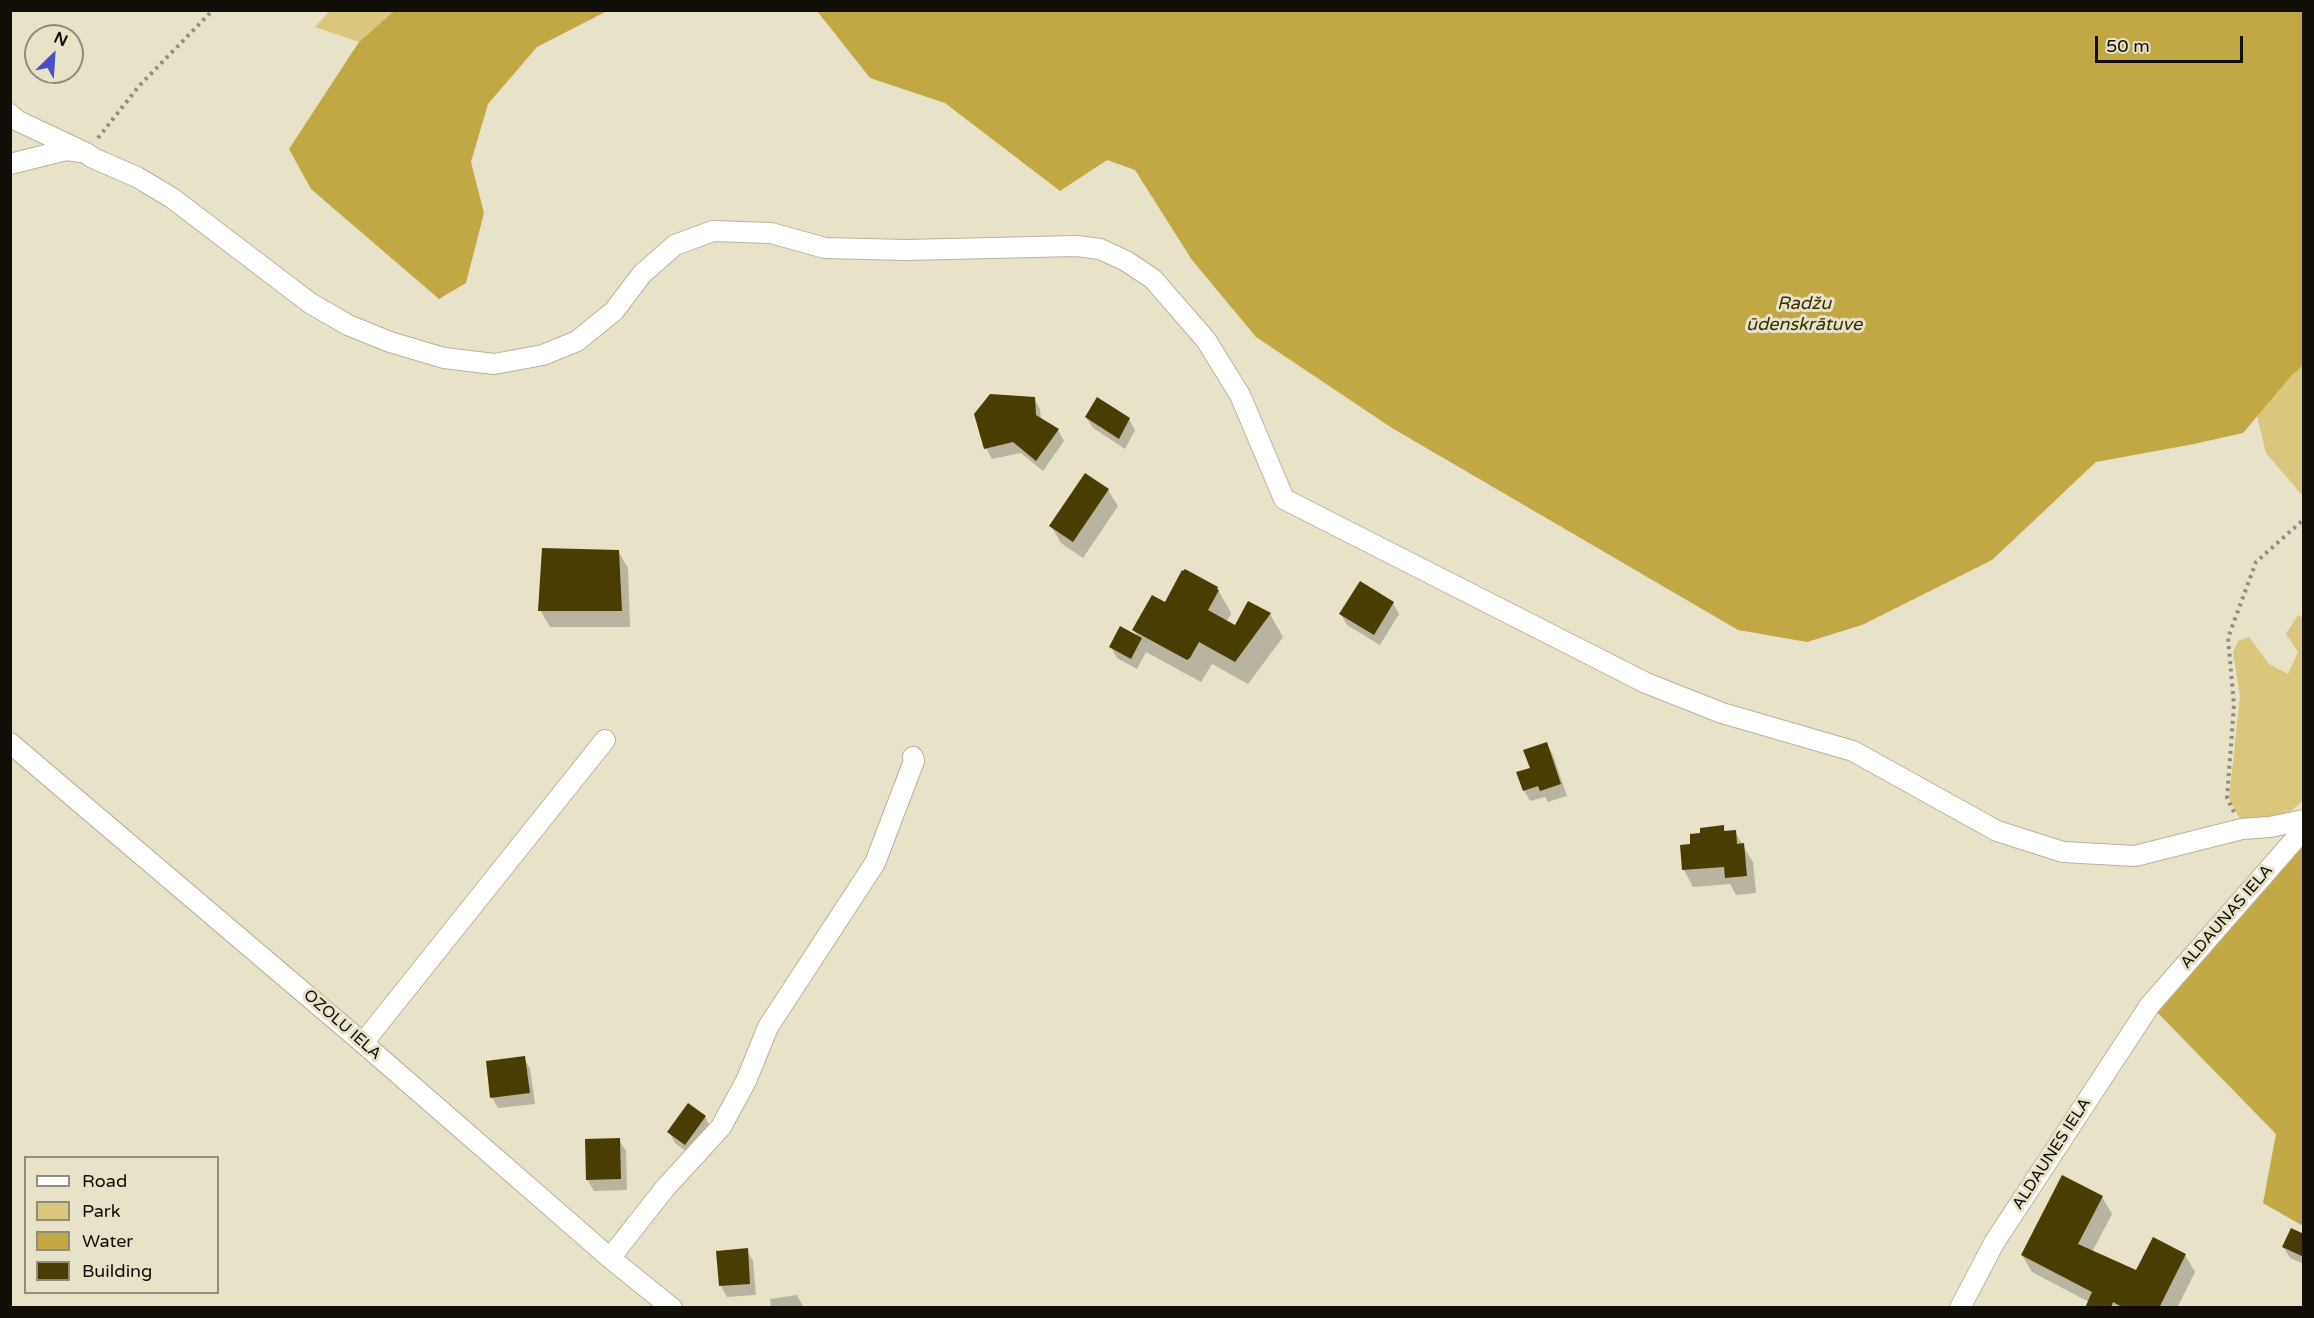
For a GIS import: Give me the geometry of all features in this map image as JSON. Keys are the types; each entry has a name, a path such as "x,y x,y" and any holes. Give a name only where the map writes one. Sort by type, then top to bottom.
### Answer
{"street":[{"path":"10,114 18,121 93,158 138,177 172,198 310,303 348,325 390,342 444,358 494,364 543,356 577,341 614,311 642,274 675,244 713,231 771,233 825,248 906,250 1076,246 1100,249 1126,261 1153,279 1206,340 1240,395 1284,499 1522,622 1646,683 1722,713 1853,751 1996,831 2063,852 2135,856 2242,829 2270,828 2304,820"},
{"path":"10,164 66,150 86,153"},
{"path":"363,1042 605,740"},
{"name":"OZOLU IELA","path":"10,743 363,1042 610,1258 672,1308"},
{"path":"610,1258 666,1186 721,1127 737,1099 768,1027 875,863 914,761 913,757"},
{"name":"ALDAUNAS IELA","path":"2150,1005 2304,829"},
{"name":"ALDAUNES IELA","path":"1960,1308 1994,1243 2150,1005"}],"path":[{"path":"86,153 139,86 213,10"},
{"path":"2242,829 2227,798 2234,705 2228,638 2256,562 2303,520"}],"green space":[{"path":"330,11 394,11 359,42 315,27"},
{"path":"2303,365 2303,496 2266,453 2257,416 2291,375"},
{"path":"2298,615 2304,618 2303,800 2283,815 2243,824 2229,799 2240,696 2233,652 2238,641 2249,637 2269,664 2288,674 2298,652 2286,634"}],"shaded area":[{"path":"2303,841 2303,1226 2263,1203 2276,1134 2150,1005"}],"water":[{"path":"394,11 607,11 537,47 488,104 471,162 484,213 466,283 439,299 311,189 289,149 359,42"},
{"name":"Radžu ūdenskrātuve","path":"817,11 2303,11 2303,365 2243,433 2096,462 1992,560 1862,625 1807,642 1738,630 1392,428 1256,337 1192,260 1135,170 1107,160 1060,191 945,103 870,78"}],"building":[{"path":"990,394 1035,397 1036,415 1059,429 1036,461 1013,442 984,449 974,414"},
{"path":"1097,397 1130,418 1119,439 1085,417"},
{"path":"1085,473 1109,489 1073,542 1049,526"},
{"path":"542,548 619,550 622,611 538,611"},
{"path":"1185,569 1218,587 1219,590 1208,610 1235,625 1248,601 1271,613 1235,662 1199,642 1187,660 1132,630 1152,595 1165,602 1182,570"},
{"path":"1360,581 1394,602 1374,635 1339,614"},
{"path":"1120,626 1142,638 1131,659 1109,647"},
{"path":"1547,742 1561,784 1540,791 1538,786 1523,791 1516,772 1530,768 1523,750"},
{"path":"1724,825 1724,831 1736,830 1737,844 1744,843 1747,876 1725,878 1724,867 1682,870 1680,845 1690,844 1690,834 1700,833 1700,828"},
{"path":"525,1056 530,1093 490,1098 486,1061"},
{"path":"688,1103 706,1116 685,1145 667,1132"},
{"path":"620,1138 621,1179 586,1180 585,1139"},
{"path":"2062,1175 2103,1196 2078,1244 2136,1270 2153,1237 2186,1254 2159,1308 2124,1308 2113,1302 2111,1308 2085,1308 2092,1292 2021,1255"},
{"path":"2291,1228 2304,1234 2304,1257 2282,1247"},
{"path":"748,1248 750,1284 719,1286 716,1251"}]}
